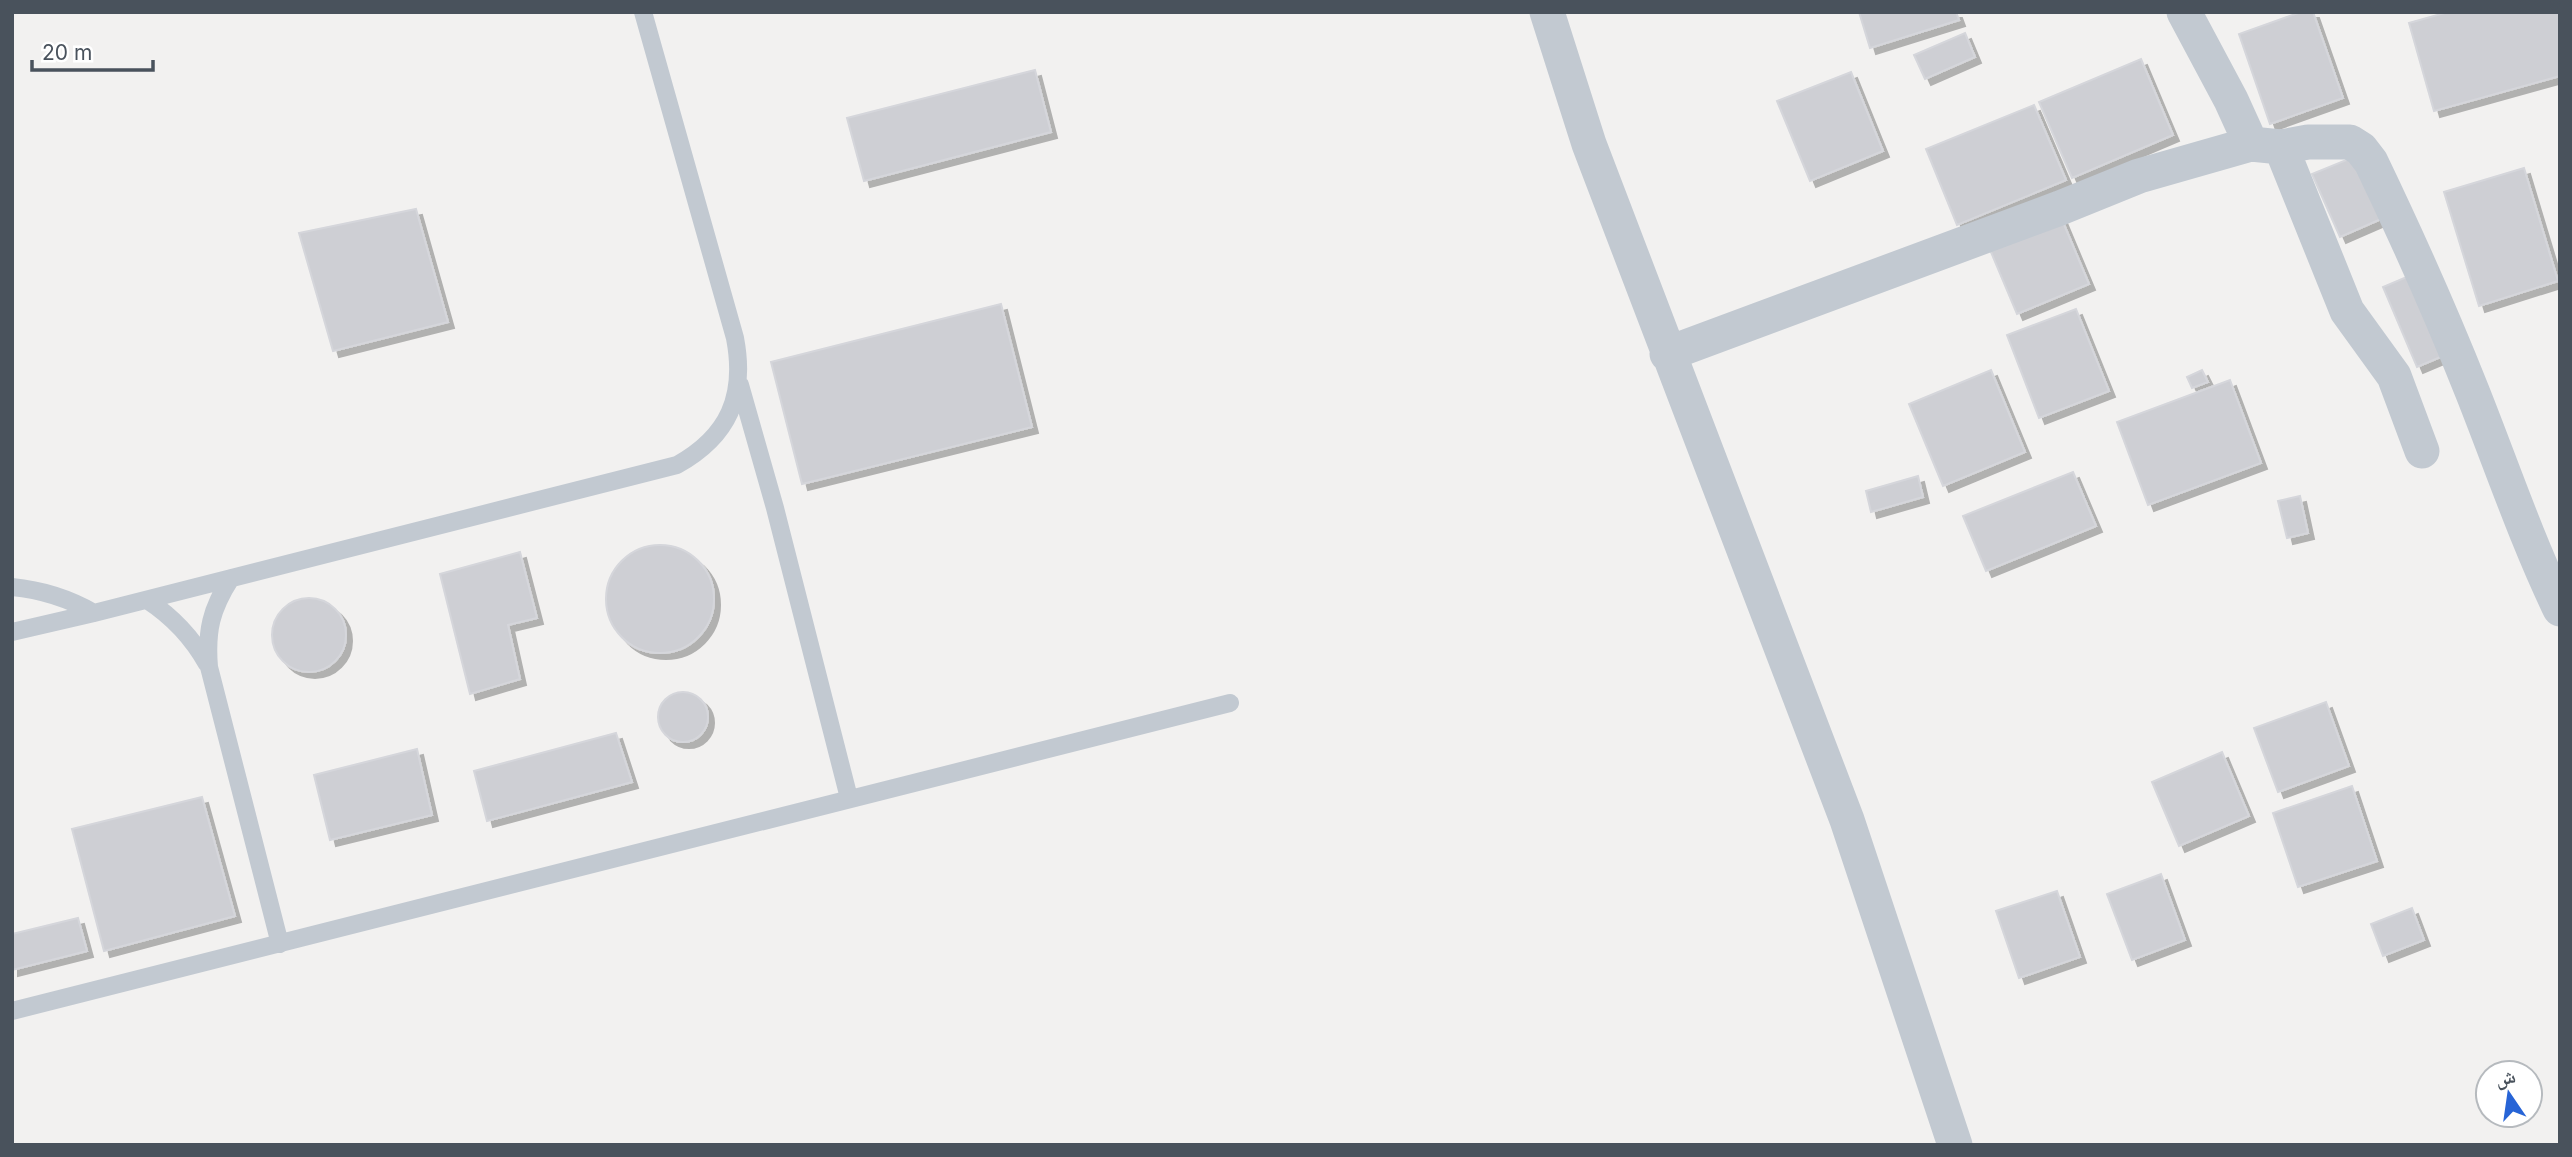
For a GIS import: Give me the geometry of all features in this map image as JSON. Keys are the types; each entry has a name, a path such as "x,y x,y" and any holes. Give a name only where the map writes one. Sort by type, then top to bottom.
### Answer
{"street":[{"path":"1546,12 1589,144 1667,354 1847,820 1955,1145"},
{"path":"2184,12 2231,100 2266,146 2347,311 2394,376 2422,451"},
{"path":"1667,354 2139,176 2266,146 2350,142 2361,149 2371,162 2419,262 2512,499 2560,609"}],"lane":[{"path":"12,632 94,614 677,465 695,455 711,441 734,404 739,360 643,12"},
{"path":"738,382 775,508 849,798"},
{"path":"231,578 218,598 211,620 207,643 209,667 280,944"},
{"path":"12,587 42,590 70,599 94,614"},
{"path":"147,600 184,629 209,667"},
{"path":"12,1012 1230,703"}],"building":[{"path":"1859,12 1956,12 1959,20 1870,48"},
{"path":"2301,12 2313,12 2343,98 2270,124 2239,34"},
{"path":"2448,12 2559,12 2560,76 2434,111 2409,23"},
{"path":"1965,33 1975,57 1925,79 1914,55"},
{"path":"2141,59 2173,135 2072,178 2039,102"},
{"path":"1035,70 1051,132 864,181 847,118"},
{"path":"1851,72 1883,151 1810,181 1777,101"},
{"path":"2034,105 2066,180 1957,225 1926,149"},
{"path":"2361,154 2388,216 2340,237 2312,174"},
{"path":"2524,168 2558,281 2479,306 2444,192"},
{"path":"416,209 448,322 333,351 299,233"},
{"path":"2060,215 2089,284 2017,314 1988,245"},
{"path":"2416,273 2450,353 2417,367 2383,287"},
{"path":"1001,304 1032,427 802,484 771,362"},
{"path":"2076,309 2109,391 2039,418 2007,335"},
{"path":"1991,370 2025,452 1943,486 1909,404"},
{"path":"2202,370 2208,382 2192,388 2187,377"},
{"path":"2230,380 2261,463 2148,505 2117,422"},
{"path":"2073,472 2096,526 1986,571 1963,516"},
{"path":"1918,476 1923,497 1871,512 1866,491"},
{"path":"2300,496 2308,533 2287,538 2278,501"},
{"path":"660,545 681,549 698,561 710,578 714,599 710,620 698,637 681,649 660,653 639,649 622,637 610,620 606,599 610,578 622,561 639,549"},
{"path":"520,552 537,618 508,625 520,679 470,694 440,574"},
{"path":"302,598 316,598 330,604 340,614 346,635 340,656 330,666 316,672 302,672 288,666 278,656 272,642 272,628 278,614 288,604"},
{"path":"683,692 700,700 708,717 700,734 683,742 666,734 658,717 666,700"},
{"path":"2326,702 2349,766 2278,792 2254,728"},
{"path":"616,733 632,782 487,821 474,771"},
{"path":"417,749 432,815 330,840 314,775"},
{"path":"2222,752 2249,816 2179,846 2152,782"},
{"path":"2352,786 2377,861 2298,887 2273,813"},
{"path":"202,797 235,916 104,951 72,829"},
{"path":"2161,874 2185,940 2132,960 2107,894"},
{"path":"2057,891 2080,957 2019,978 1996,911"},
{"path":"2412,908 2424,940 2383,956 2371,924"},
{"path":"78,918 87,951 12,970 12,934"}]}
